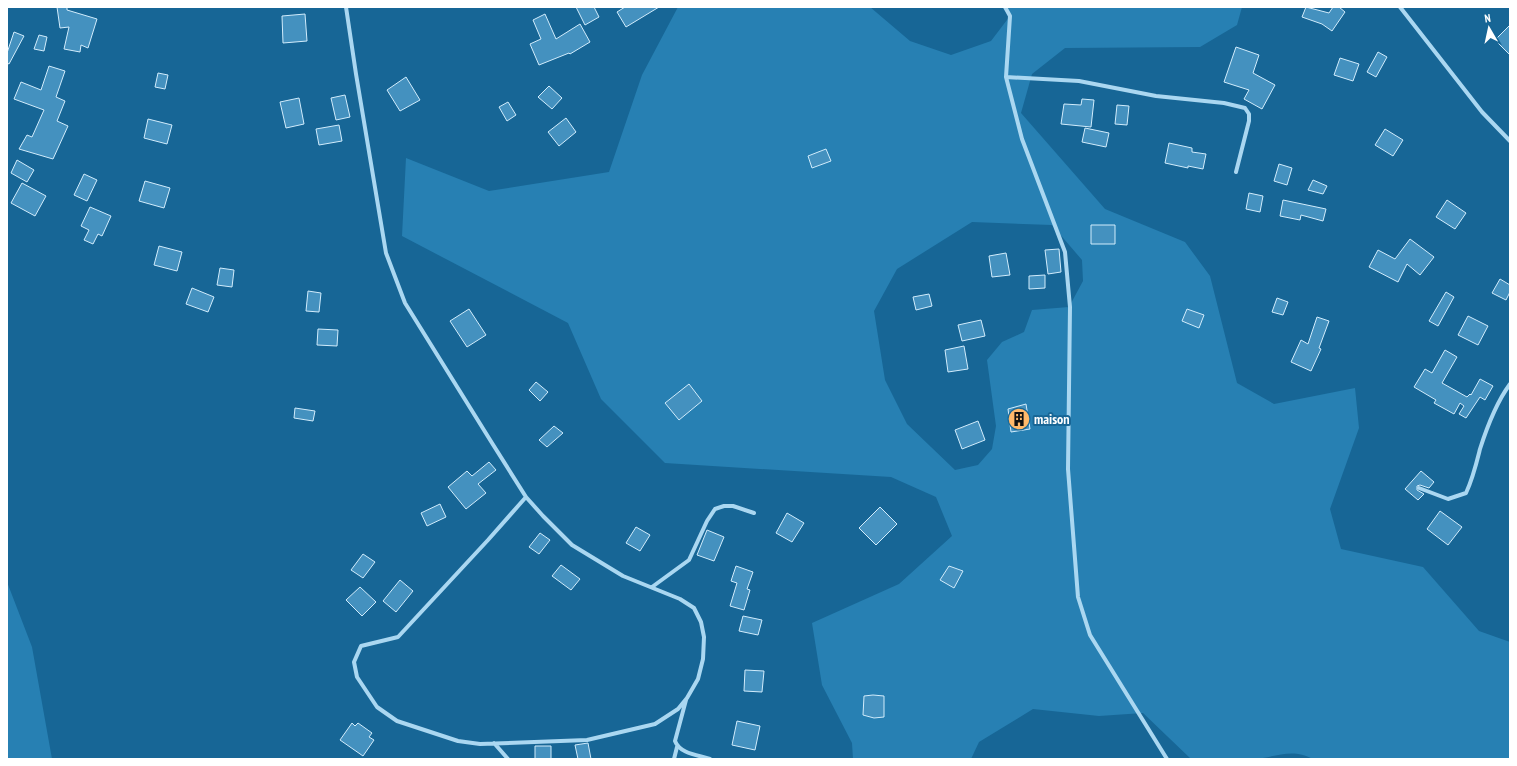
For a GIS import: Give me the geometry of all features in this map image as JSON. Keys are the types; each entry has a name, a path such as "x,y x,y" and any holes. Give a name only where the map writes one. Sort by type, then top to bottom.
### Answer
{"street":[{"path":"346,7 386,253 405,303 526,497 543,516 572,545 624,576 680,599 694,608 701,622 704,636 703,659 698,679 687,698 678,709 654,724 587,740 480,744 458,741 397,720 377,707 357,677 354,662 361,646 398,637 526,497"},
{"path":"1005,7 1010,16 1006,77 1022,139 1066,252 1070,307 1068,469 1078,597 1090,635 1167,759"},
{"path":"1400,7 1482,112 1510,141"},
{"path":"1006,77 1079,81 1156,96 1224,103 1245,108 1249,114 1249,120 1236,172"},
{"path":"1419,488 1448,498 1466,493 1473,478 1485,436 1503,394 1510,384"},
{"path":"652,588 689,560 714,509 724,506 733,506 754,513"},
{"path":"674,759 677,747 675,741 687,698"},
{"path":"494,743 508,759"},
{"path":"677,747 710,759"}],"shaded area":[{"path":"678,7 870,7 910,41 951,55 991,41 1010,16 1007,7 1242,7 1237,25 1200,47 1065,48 1032,74 1021,113 1105,209 1185,242 1210,276 1237,383 1274,404 1355,388 1359,428 1330,509 1341,549 1423,567 1479,631 1510,642 1510,759 1313,759 1290,753 1253,759 1191,759 1143,713 1099,716 1033,709 979,742 971,759 853,759 852,743 822,685 812,623 899,584 952,536 936,497 891,477 665,463 601,399 568,323 402,236 406,158 489,191 609,172 642,75","holes":["972,222 1052,225 1082,260 1083,281 1069,307 1032,310 1024,332 1002,342 987,360 996,426 992,449 978,465 955,470 907,424 885,380 874,311 897,269"]},
{"path":"7,582 32,647 52,759 7,759"}],"building":[{"path":"57,7 67,7 67,10 97,19 88,48 81,45 80,52 64,49 69,27 60,28"},
{"path":"576,7 594,7 599,17 585,25"},
{"path":"625,7 659,7 626,27 617,12"},
{"path":"1306,7 1329,13 1333,7 1339,7 1345,12 1332,31 1322,24 1302,17"},
{"path":"305,14 307,41 283,43 282,16"},
{"path":"545,14 556,39 580,24 590,42 570,54 569,53 539,65 530,44 541,39 533,20"},
{"path":"1510,25 1510,55 1495,40"},
{"path":"14,32 24,36 9,64 7,63 7,53"},
{"path":"39,35 47,37 44,51 34,49"},
{"path":"1236,47 1259,55 1253,73 1275,85 1262,109 1244,99 1249,90 1224,82"},
{"path":"1378,52 1387,57 1376,77 1367,72"},
{"path":"1340,58 1359,64 1353,81 1334,75"},
{"path":"49,66 65,71 56,97 65,101 57,121 68,126 53,159 19,149 27,135 32,137 44,110 14,99 21,82 41,90"},
{"path":"158,73 168,75 165,89 155,87"},
{"path":"406,77 420,100 400,111 387,90"},
{"path":"549,86 562,98 552,109 538,97"},
{"path":"345,95 350,117 336,120 331,98"},
{"path":"299,98 304,124 286,128 280,102"},
{"path":"1082,99 1094,100 1091,127 1061,124 1064,104 1081,105"},
{"path":"508,102 516,115 507,121 499,107"},
{"path":"1117,105 1129,106 1127,125 1115,124"},
{"path":"566,118 576,132 559,146 548,132"},
{"path":"148,119 172,125 167,144 144,138"},
{"path":"339,125 342,141 319,145 316,129"},
{"path":"1085,128 1109,133 1106,147 1082,142"},
{"path":"1385,129 1403,140 1393,156 1375,145"},
{"path":"1169,143 1192,148 1192,152 1206,154 1203,169 1188,166 1188,168 1165,163"},
{"path":"826,149 831,161 812,168 808,156"},
{"path":"17,160 34,170 27,182 11,173"},
{"path":"1279,164 1292,168 1287,185 1274,181"},
{"path":"84,174 97,180 87,201 74,195"},
{"path":"1313,180 1327,186 1323,194 1308,190"},
{"path":"145,181 170,188 164,208 139,201"},
{"path":"22,183 46,196 35,216 11,203"},
{"path":"1249,193 1263,196 1260,212 1246,209"},
{"path":"1283,200 1326,209 1323,221 1301,215 1300,220 1280,216"},
{"path":"1447,200 1466,213 1455,229 1436,217"},
{"path":"90,207 111,216 102,236 98,234 93,244 84,240 89,230 81,226"},
{"path":"1091,225 1115,225 1115,244 1091,244"},
{"path":"1410,239 1434,257 1420,275 1407,264 1398,282 1369,267 1378,250 1395,259"},
{"path":"159,246 182,252 177,271 154,265"},
{"path":"1059,249 1061,272 1048,274 1045,250"},
{"path":"1006,253 1010,275 992,277 989,256"},
{"path":"220,268 234,270 232,287 217,285"},
{"path":"1045,275 1045,288 1029,289 1029,276"},
{"path":"1500,279 1510,285 1510,292 1506,300 1492,293"},
{"path":"192,288 214,297 208,312 186,304"},
{"path":"308,291 321,293 319,312 306,311"},
{"path":"1446,292 1454,297 1438,326 1429,321"},
{"path":"929,294 932,306 916,310 913,297"},
{"path":"1277,298 1288,302 1283,315 1272,312"},
{"path":"469,309 486,335 467,347 450,321"},
{"path":"1187,309 1204,315 1199,328 1182,321"},
{"path":"1468,316 1488,326 1478,345 1458,335"},
{"path":"1317,317 1329,321 1319,348 1321,349 1311,371 1291,362 1301,340 1308,344"},
{"path":"981,320 985,336 962,341 958,325"},
{"path":"318,329 338,330 337,346 317,345"},
{"path":"964,346 968,369 948,372 945,350"},
{"path":"1445,350 1457,357 1442,383 1467,397 1470,394 1471,395 1480,379 1493,386 1485,400 1480,397 1466,418 1459,414 1464,406 1460,403 1454,414 1434,403 1436,400 1414,387 1425,369 1432,373"},
{"path":"536,382 548,392 540,401 529,390"},
{"path":"689,384 702,401 679,420 665,403"},
{"name":"maison","path":"1026,404 1030,429 1011,432 1008,409"},
{"path":"295,408 315,411 313,421 294,418"},
{"path":"978,421 985,440 962,449 955,430"},
{"path":"554,426 563,433 547,447 539,440"},
{"path":"489,462 496,470 478,484 486,493 466,509 448,487 467,471 472,476"},
{"path":"1421,471 1434,482 1429,488 1420,485 1417,486 1417,490 1424,494 1418,500 1405,489"},
{"path":"440,504 446,517 427,526 421,513"},
{"path":"880,507 897,524 876,545 859,528"},
{"path":"1440,511 1462,527 1448,545 1427,529"},
{"path":"787,513 804,523 792,542 776,533"},
{"path":"636,527 650,535 640,551 626,543"},
{"path":"707,530 724,537 714,561 697,555"},
{"path":"540,533 550,540 539,554 529,547"},
{"path":"363,554 375,562 363,578 351,570"},
{"path":"561,565 580,579 571,590 552,576"},
{"path":"736,566 753,572 747,589 750,590 744,610 730,606 737,583 731,581"},
{"path":"949,566 963,571 954,588 940,580"},
{"path":"400,580 413,591 396,612 383,601"},
{"path":"360,587 376,602 362,616 346,600"},
{"path":"743,616 762,620 758,635 739,631"},
{"path":"745,670 764,671 762,692 744,691"},
{"path":"864,696 884,696 884,717 874,718 863,715"},
{"path":"737,721 760,726 755,750 732,745"},
{"path":"352,723 355,726 358,723 372,733 369,737 374,740 363,756 340,740"},
{"path":"588,743 591,759 578,759 575,745"},
{"path":"535,746 551,746 551,759 535,759"}],"place":[{"name":"maison","path":"1019,419"}]}
